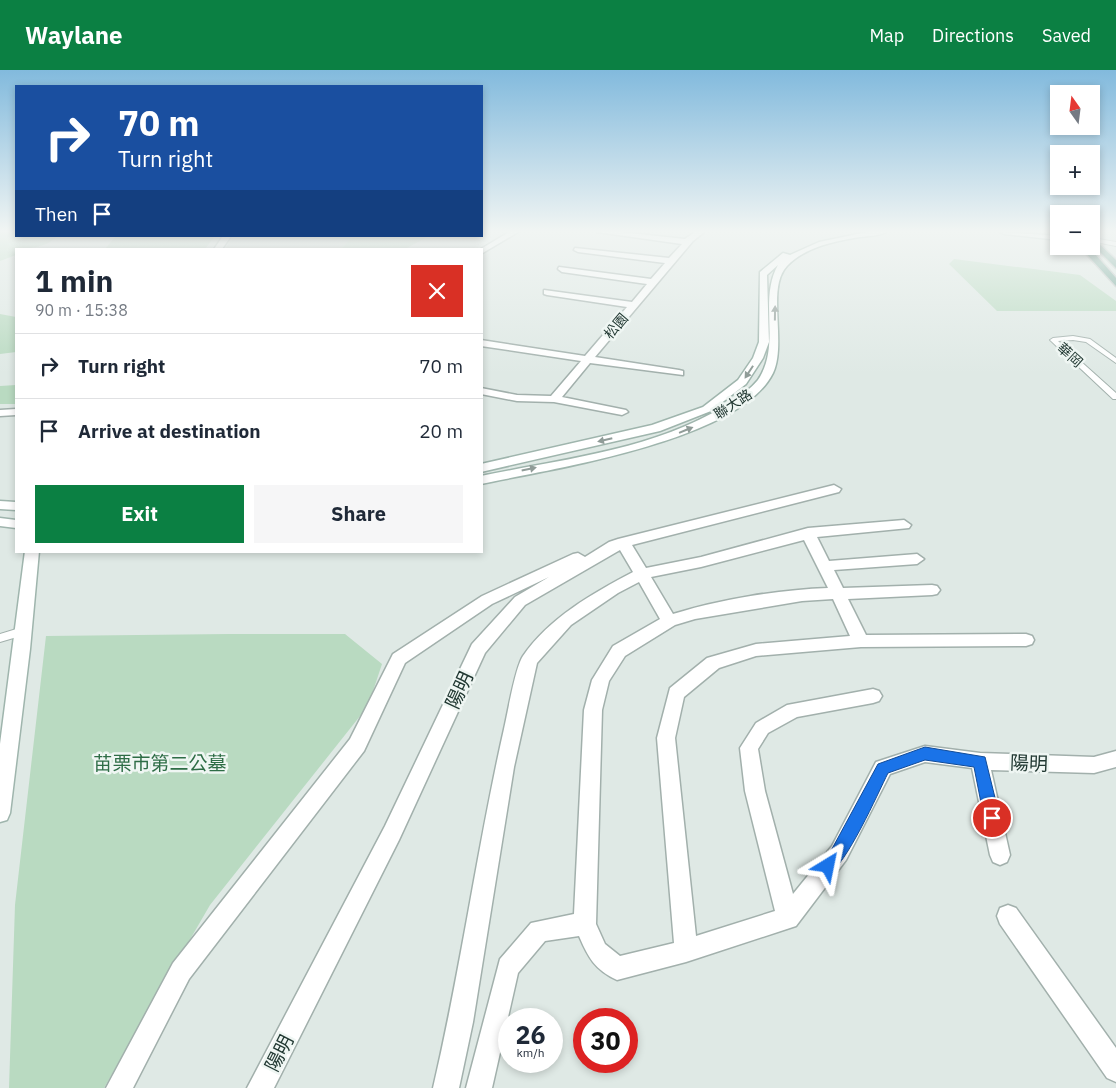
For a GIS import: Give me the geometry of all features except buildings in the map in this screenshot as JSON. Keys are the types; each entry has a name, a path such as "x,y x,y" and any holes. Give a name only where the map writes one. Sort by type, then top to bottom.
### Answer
{"street":[{"path":"636,280 653,282"},
{"name":"松園","path":"554,399 655,280"},
{"name":"聯大路","path":"483,474 656,428 708,409 742,382 758,358 764,342 763,280"},
{"name":"聯大路","path":"483,474 641,444 685,432 726,411 756,389 773,365 776,280"},
{"path":"547,292 634,304"},
{"path":"483,343 679,373"},
{"path":"483,391 517,398 554,399 622,412"},
{"path":"0,413 15,412"},
{"name":"陽明","path":"260,1088 392,833 478,649 520,601 622,542 834,489"},
{"path":"0,505 15,506"},
{"path":"0,522 15,524"},
{"path":"446,1088 461,1022 506,767 529,660 565,621 613,589 642,574 701,562 808,533 904,525"},
{"path":"808,533 861,641"},
{"path":"119,1088 181,971 357,745 399,659 487,600 598,549 622,542 668,621"},
{"path":"0,812 23,640 32,553"},
{"path":"825,566 917,559"},
{"path":"874,696 793,710 762,728 749,748 755,791 788,918 686,951 617,968 597,952 584,924 592,710 601,680 620,652 668,621 695,613 802,595 932,590"},
{"path":"686,951 666,738 676,694 713,663 756,650 861,641 1026,640"},
{"name":"陽明","path":"788,918 839,853 883,768 925,754 980,761 1094,765 1116,759"},
{"path":"980,761 1000,855"},
{"path":"1008,916 1116,1069"},
{"path":"479,1088 508,967 539,931 584,924"}],"lane":[{"name":"華岡","path":"1116,361 1090,340 1067,337 1053,340 1116,397"},
{"path":"0,638 23,640"}],"green space":[{"path":"965,280 1086,280 1116,301 1116,311 997,311"},
{"path":"0,314 15,317 15,352 0,354"},
{"path":"15,385 15,404 0,404 0,386"},
{"name":"苗栗市第二公墓","path":"345,634 382,664 368,706 210,905 104,1088 9,1088 15,905 46,636"}],"route":[{"path":"828,866 839,853 883,768 925,754 980,761 992,818"}]}
